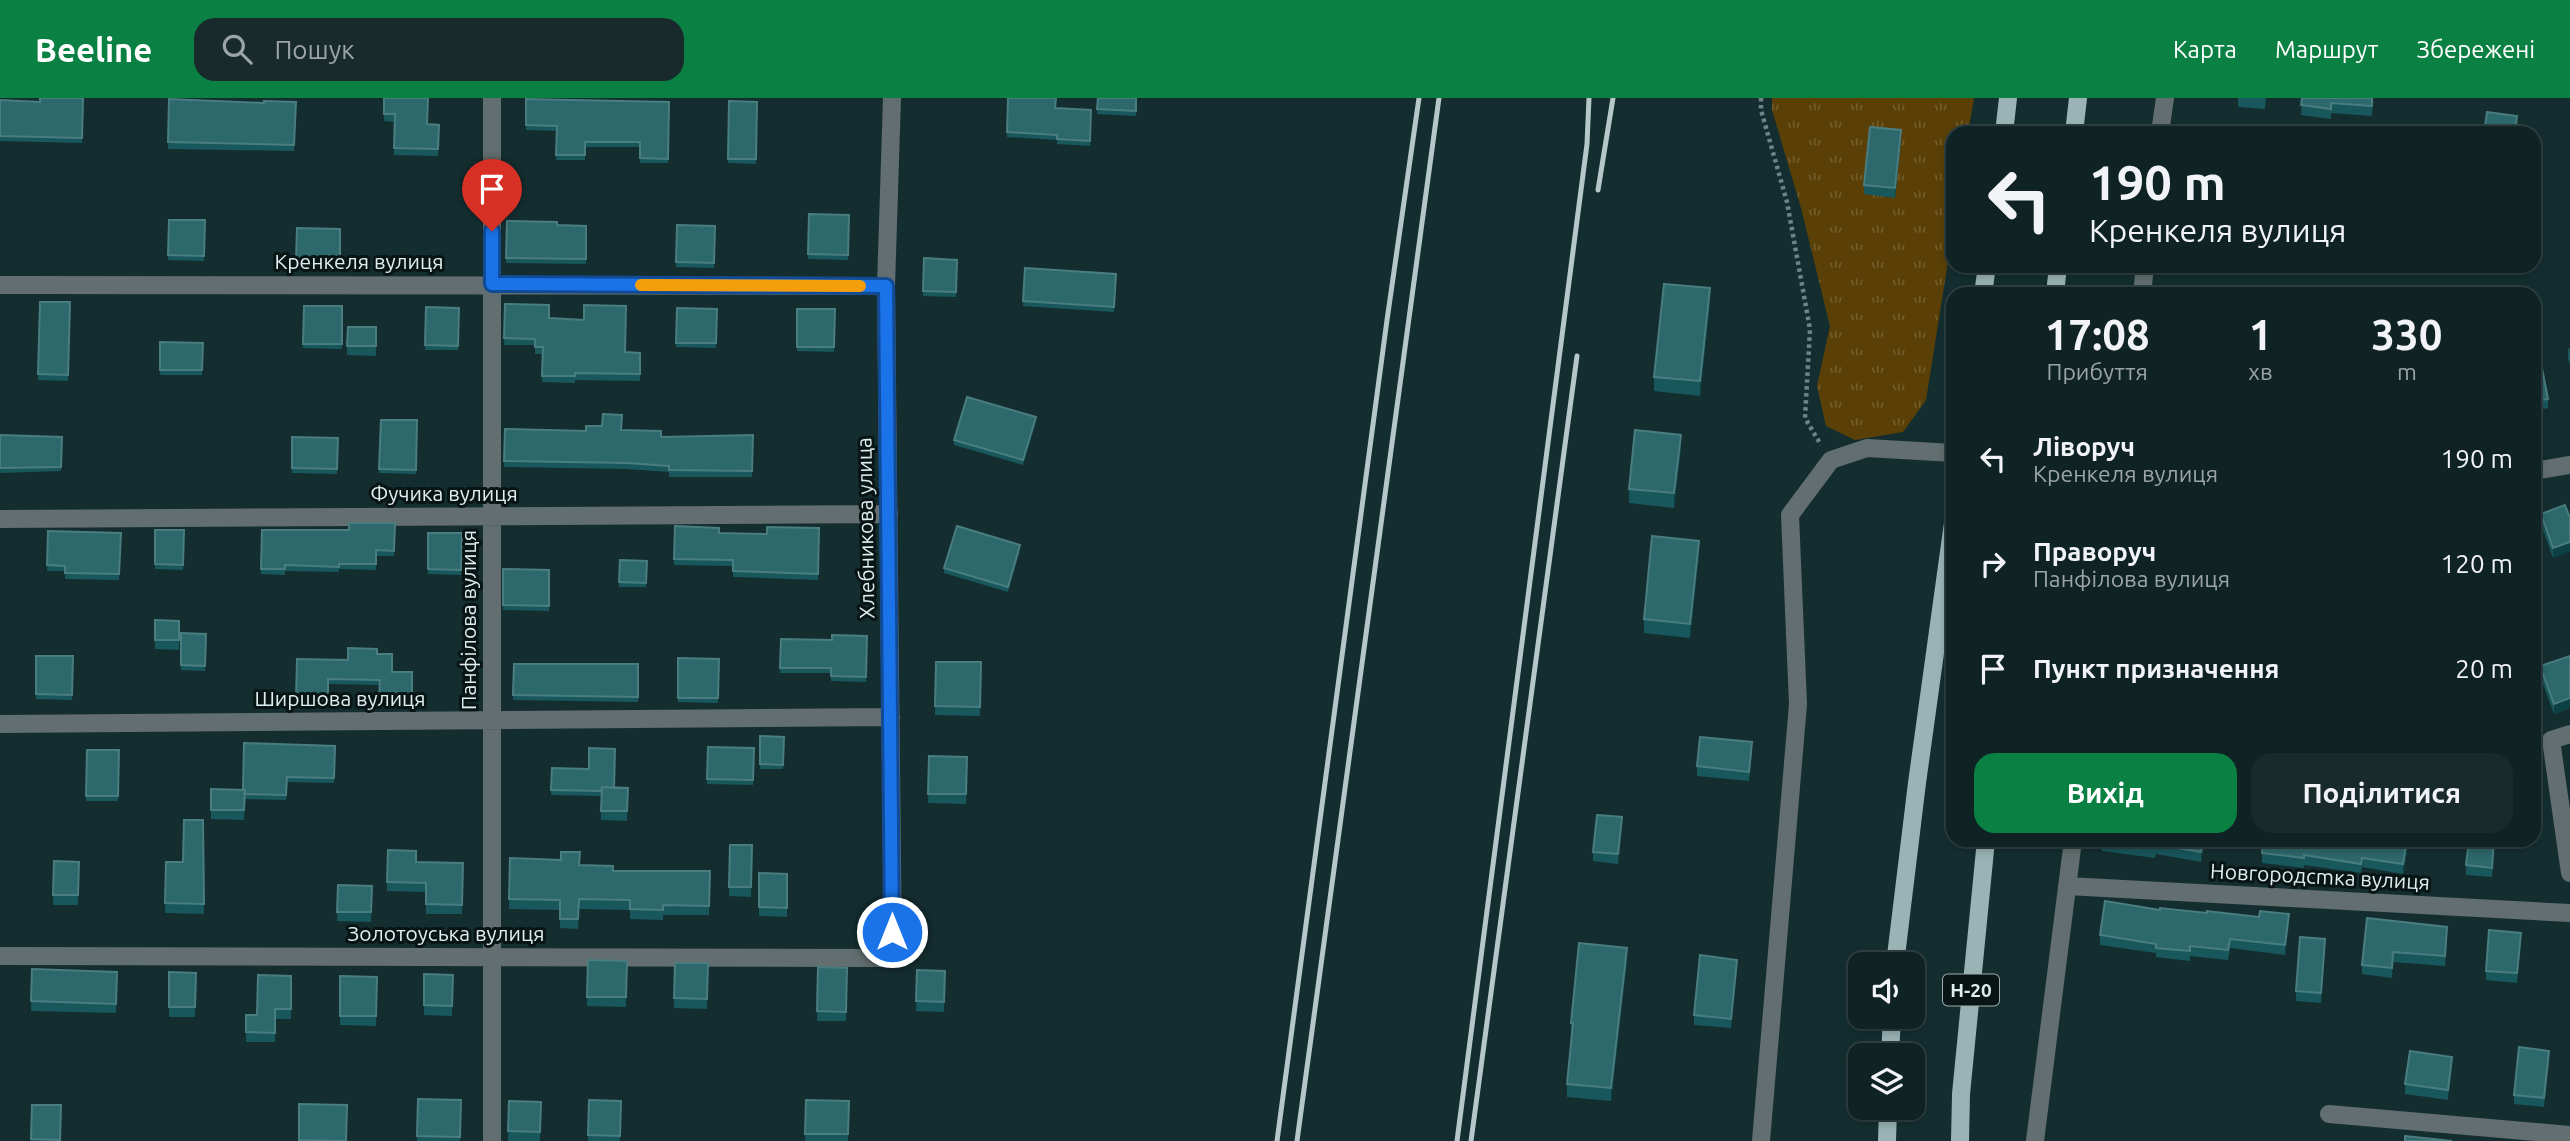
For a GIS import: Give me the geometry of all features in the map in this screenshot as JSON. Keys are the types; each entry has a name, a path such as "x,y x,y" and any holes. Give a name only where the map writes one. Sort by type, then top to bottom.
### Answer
{"main road":[{"path":"2005,126 2008,98"},
{"path":"2075,126 2078,98"},
{"path":"1896,952 1946,574"},
{"name":"Н-20","path":"1960,1141 1961,1094 1985,847"},
{"path":"1887,1141 1888,1120"}],"street":[{"name":"Панфілова вулиця","path":"492,98 492,1141"},
{"name":"Хлебникова улица","path":"892,98 886,286 892,958"},
{"path":"2161,126 2165,98"},
{"name":"Кренкеля вулиця","path":"0,285 886,286"},
{"path":"1761,1141 1798,704 1790,515 1831,460 1867,448 1946,453"},
{"path":"2541,470 2570,465"},
{"name":"Фучика вулиця","path":"0,519 889,514"},
{"name":"Ширшова вулиця","path":"0,724 891,717"},
{"path":"2570,734 2551,740 2570,873"},
{"path":"2035,1141 2072,847"},
{"name":"Новгородсmка вулиця","path":"2067,886 2570,913"},
{"name":"Золотоуська вулиця","path":"0,956 892,958"},
{"path":"2329,1114 2570,1135"}],"path":[{"path":"1761,98 1761,110 1787,202 1810,329 1804,418 1831,460"}],"green space":[{"path":"1772,98 1974,98 1969,126 1946,126 1946,273 1926,400 1903,432 1855,440 1826,426 1817,386 1830,326 1801,208 1772,110"}],"building":[{"path":"40,98 83,98 82,138 0,136 0,100 40,102"},
{"path":"384,98 428,98 427,124 439,125 438,149 394,148 395,114 384,114"},
{"path":"1008,98 1056,98 1055,108 1091,110 1090,141 1057,139 1057,135 1007,132"},
{"path":"1098,98 1136,98 1136,111 1097,109"},
{"path":"2302,98 2372,98 2372,106 2331,103 2331,109 2301,105"},
{"path":"169,99 296,102 294,145 168,142"},
{"path":"526,99 669,102 668,159 640,158 640,142 585,142 585,155 556,155 557,126 526,125"},
{"path":"729,101 757,102 756,159 728,159"},
{"path":"2487,112 2517,116 2516,126 2485,126"},
{"path":"1870,127 1901,130 1895,188 1864,185"},
{"path":"809,214 849,215 848,255 808,254"},
{"path":"169,220 205,220 204,256 168,255"},
{"path":"507,221 557,222 557,225 586,226 586,259 506,258"},
{"path":"677,225 715,226 714,263 676,262"},
{"path":"297,228 340,229 340,261 296,260"},
{"path":"924,258 957,260 956,292 923,291"},
{"path":"1025,268 1116,274 1114,307 1023,301"},
{"path":"1664,284 1710,288 1700,381 1654,377"},
{"path":"40,302 70,302 68,375 38,374"},
{"path":"505,304 549,305 549,318 584,320 584,305 626,306 625,352 640,353 640,374 575,373 575,376 542,376 543,347 535,347 535,339 504,338"},
{"path":"304,306 342,306 342,344 303,344"},
{"path":"426,307 459,308 458,346 425,345"},
{"path":"677,308 717,309 716,343 676,343"},
{"path":"797,309 835,309 834,347 797,347"},
{"path":"348,327 376,327 376,346 347,346"},
{"path":"160,342 203,343 202,370 160,370"},
{"path":"2541,363 2548,399 2541,400"},
{"path":"967,397 1036,417 1023,460 954,440"},
{"path":"603,414 622,415 621,430 661,431 661,437 753,435 752,471 669,470 669,466 627,463 504,461 505,429 586,431 586,426 602,426"},
{"path":"381,420 417,420 416,470 379,469"},
{"path":"1635,430 1681,435 1674,493 1629,489"},
{"path":"0,435 62,437 61,467 0,468"},
{"path":"292,437 338,438 337,469 292,468"},
{"path":"2565,505 2570,518 2570,542 2553,548 2541,514"},
{"path":"349,523 395,523 394,551 376,550 376,564 339,564 339,567 285,565 285,569 261,569 262,530 349,530"},
{"path":"675,526 719,528 719,533 767,534 767,527 819,528 818,574 733,571 733,560 674,559"},
{"path":"957,526 1020,545 1008,587 944,568"},
{"path":"155,530 184,530 183,565 155,564"},
{"path":"48,531 121,533 119,574 65,573 65,566 47,565"},
{"path":"428,533 462,533 461,570 428,569"},
{"path":"1652,536 1699,541 1690,624 1644,619"},
{"path":"620,560 647,561 646,583 619,582"},
{"path":"503,569 549,570 549,606 503,605"},
{"path":"155,620 179,621 179,640 155,640"},
{"path":"181,633 206,634 205,666 181,665"},
{"path":"832,635 867,636 866,677 831,676 831,668 780,668 781,639 832,640"},
{"path":"348,648 377,649 377,654 392,654 392,672 412,672 412,700 379,700 380,680 328,679 328,700 296,699 297,659 348,660"},
{"path":"36,656 73,656 72,695 36,694"},
{"path":"2570,656 2570,698 2554,704 2541,666"},
{"path":"678,658 719,659 718,698 678,698"},
{"path":"936,662 981,662 980,707 935,706"},
{"path":"514,664 638,664 638,697 513,695"},
{"path":"760,736 784,737 783,765 760,764"},
{"path":"1700,737 1752,742 1749,772 1697,766"},
{"path":"244,743 335,746 334,778 287,777 286,795 244,794"},
{"path":"708,747 754,748 753,780 707,779"},
{"path":"589,748 615,749 614,788 602,787 601,791 551,790 552,768 589,769"},
{"path":"87,750 119,750 118,796 86,796"},
{"path":"929,756 967,757 966,794 928,794"},
{"path":"602,787 628,788 627,811 601,811"},
{"path":"211,789 245,790 244,810 211,810"},
{"path":"1597,815 1622,817 1618,854 1593,852"},
{"path":"184,820 203,820 204,904 165,903 166,862 183,862"},
{"path":"730,845 752,845 751,887 729,887"},
{"path":"2173,847 2202,847 2201,852"},
{"path":"2262,847 2406,847 2403,864 2362,858 2361,864 2304,855 2304,858 2262,853"},
{"path":"2468,847 2494,847 2492,868 2466,865"},
{"path":"388,850 416,851 416,862 463,863 462,905 426,904 426,883 387,882"},
{"path":"561,852 580,852 579,865 613,866 613,871 710,871 709,906 663,905 663,910 630,909 630,900 579,899 578,919 560,919 560,900 509,899 510,858 561,860"},
{"path":"54,861 79,862 78,895 53,895"},
{"path":"759,873 787,874 787,908 759,907"},
{"path":"338,885 372,886 371,912 337,912"},
{"path":"2105,901 2160,910 2207,911 2259,917 2260,911 2289,914 2285,945 2230,939 2228,950 2190,946 2190,951 2156,948 2156,944 2100,935"},
{"path":"2367,918 2447,927 2445,956 2393,952 2392,968 2362,965"},
{"path":"2489,930 2521,933 2517,973 2486,971"},
{"path":"2300,937 2325,939 2321,993 2296,991"},
{"path":"1579,943 1627,948 1611,1088 1567,1084"},
{"path":"1700,955 1737,960 1731,1019 1694,1015"},
{"path":"588,960 627,961 626,997 587,997"},
{"path":"675,963 708,963 707,999 674,998"},
{"path":"818,967 847,968 846,1012 817,1011"},
{"path":"32,969 117,972 116,1004 31,1001"},
{"path":"917,970 945,971 944,1002 916,1001"},
{"path":"169,972 196,973 195,1007 169,1007"},
{"path":"424,974 453,975 452,1006 424,1005"},
{"path":"258,975 291,976 291,1009 275,1009 275,1033 246,1032 246,1015 257,1015"},
{"path":"340,976 377,977 376,1016 340,1016"},
{"path":"2519,1047 2549,1051 2544,1098 2514,1095"},
{"path":"2410,1051 2452,1057 2448,1090 2405,1084"},
{"path":"418,1099 461,1100 460,1137 417,1136"},
{"path":"589,1100 621,1101 620,1136 588,1135"},
{"path":"806,1100 849,1101 848,1134 805,1134"},
{"path":"509,1101 541,1102 540,1132 508,1131"},
{"path":"299,1104 347,1105 346,1141 299,1140"},
{"path":"32,1105 61,1105 60,1140 31,1139"},
{"path":"2405,1136 2452,1141 2405,1141"}],"railway":[{"path":"1277,1141 1419,98"},
{"path":"1297,1141 1439,98"},
{"path":"1457,1141 1587,144 1589,98"},
{"path":"1598,190 1613,98"},
{"path":"1471,1141 1577,356"}],"slow traffic":[{"path":"641,285 860,286"}],"route":[{"path":"492,231 492,284 886,286 892,932"}]}
